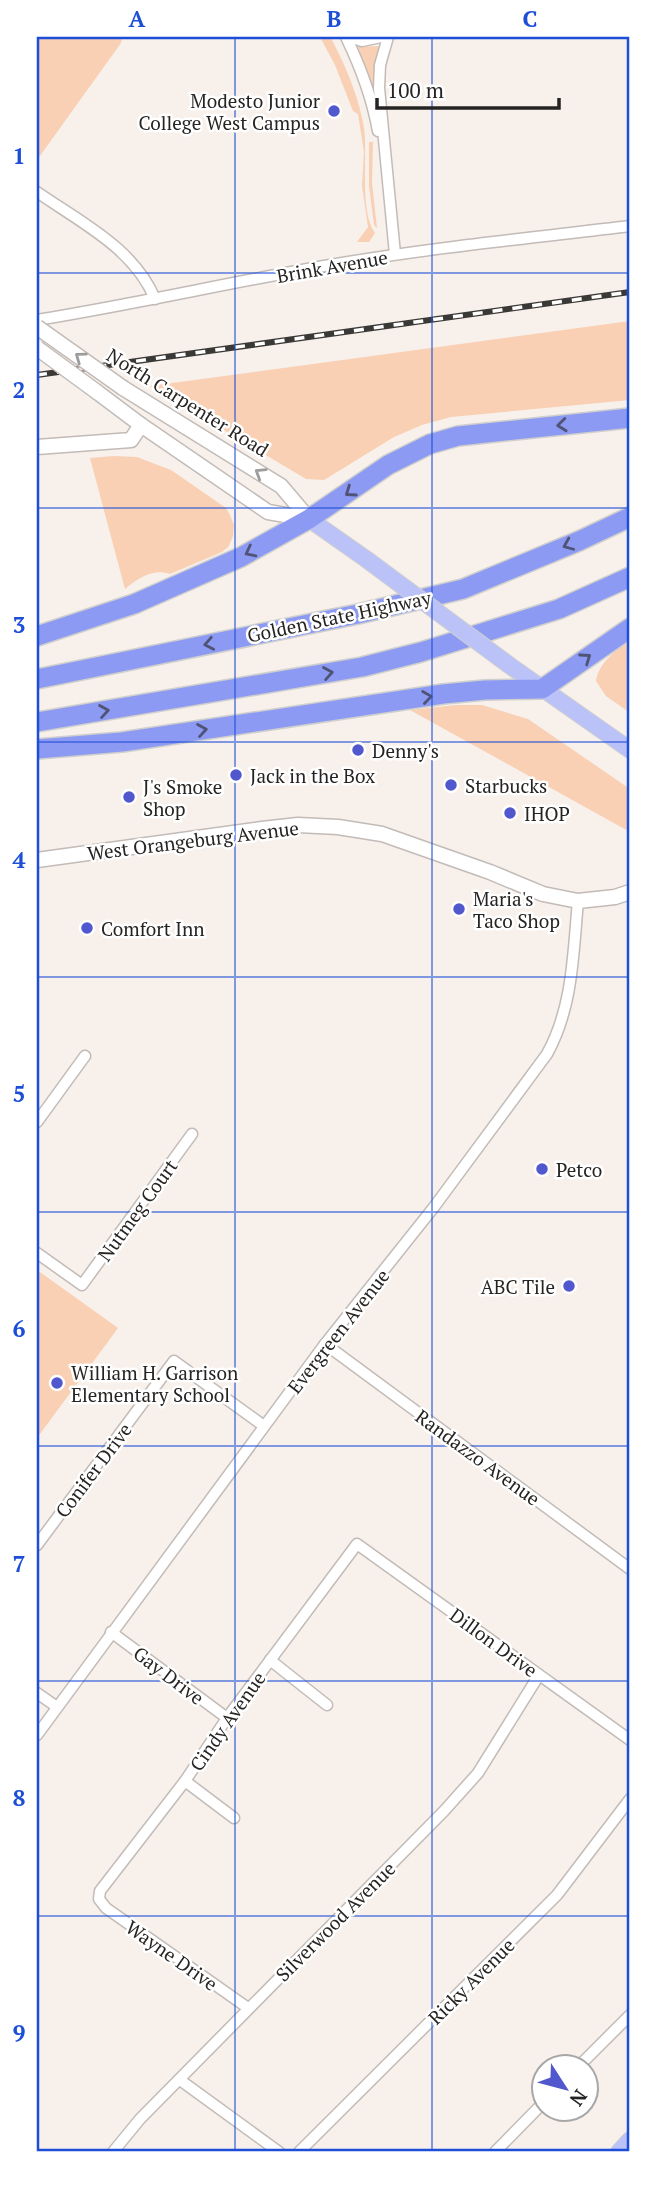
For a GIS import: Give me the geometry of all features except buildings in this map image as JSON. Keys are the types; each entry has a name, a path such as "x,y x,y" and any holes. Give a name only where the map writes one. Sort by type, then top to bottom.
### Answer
{"highway":[{"path":"37,636 134,604 241,556 309,519 388,465 430,444 458,436 630,418"},
{"name":"Golden State Highway","path":"37,679 358,614 463,589 630,517"},
{"path":"37,722 362,667 421,652 559,609 630,577"},
{"path":"37,749 122,742 443,694 542,689 630,628"}],"main road":[{"name":"North Carpenter Road","path":"309,519 630,750"},
{"path":"619,2152 630,2140"}],"street":[{"path":"348,37 362,41 381,37"},
{"path":"348,37 373,102 379,136 383,143"},
{"path":"388,37 380,65 379,88 395,254"},
{"path":"37,192 127,257 146,280 155,299"},
{"name":"Brink Avenue","path":"37,320 395,254 630,226"},
{"name":"North Carpenter Road","path":"37,327 123,388 281,486 309,519"},
{"name":"North Carpenter Road","path":"37,348 141,425 268,512 309,519"},
{"path":"37,447 131,440 141,425"},
{"name":"West Orangeburg Avenue","path":"37,860 262,828 298,825 338,827 382,834 490,872 543,894 578,901 615,897 630,892"},
{"name":"Evergreen Avenue","path":"37,1735 264,1426 434,1207 547,1054 559,1033 565,1012 578,901"},
{"path":"37,1122 85,1056"},
{"name":"Nutmeg Court","path":"37,1254 82,1285 192,1134"},
{"name":"Randazzo Avenue","path":"326,1344 630,1569"},
{"name":"Conifer Drive","path":"37,1545 173,1361 264,1426"},
{"name":"Cindy Avenue","path":"99,1899 104,1886 357,1544"},
{"name":"Dillon Drive","path":"357,1544 630,1740"},
{"name":"Gay Drive","path":"111,1632 227,1718"},
{"path":"270,1660 327,1705"},
{"name":"Silverwood Avenue","path":"113,2152 141,2119 478,1773 539,1675"},
{"path":"37,1693 57,1707"},
{"path":"184,1781 234,1818"},
{"name":"Ricky Avenue","path":"299,2152 556,1895 630,1799"},
{"name":"Wayne Drive","path":"99,1899 106,1908 248,2008"},
{"path":"594,2052 630,2015"},
{"path":"180,2080 279,2152"},
{"path":"495,2152 530,2116"}],"shaded area":[{"path":"37,37 122,38 37,160"},
{"path":"320,37 330,37 333,42 352,84 362,117 365,140 367,211 375,233 369,242 357,242 368,227 362,186 364,152 358,114 353,111 335,65"},
{"path":"380,46 375,92 374,93 357,47"},
{"path":"369,142 373,142 372,183 377,228 374,225 369,186"},
{"path":"630,321 630,400 451,417 394,437 324,480 306,479 150,386"},
{"path":"137,457 171,470 226,508 234,525 229,546 222,552 170,574 158,572 146,575 125,589 90,458"},
{"path":"630,641 630,713 606,696 596,681 604,663"},
{"path":"482,705 528,719 630,789 630,832 410,710"},
{"name":"William H. Garrison Elementary School","path":"37,1270 118,1328 37,1438"}],"railway":[{"path":"37,375 630,292"}],"place":[{"name":"Modesto Junior College West Campus","path":"334,111"},
{"name":"Denny's","path":"358,750"},
{"name":"Jack in the Box","path":"236,775"},
{"name":"Starbucks","path":"451,785"},
{"name":"J's Smoke Shop","path":"129,797"},
{"name":"IHOP","path":"510,813"},
{"name":"Maria's Taco Shop","path":"459,909"},
{"name":"Comfort Inn","path":"87,928"},
{"name":"Petco","path":"542,1169"},
{"name":"ABC Tile","path":"569,1286"},
{"name":"William H. Garrison Elementary School","path":"57,1383"}]}
